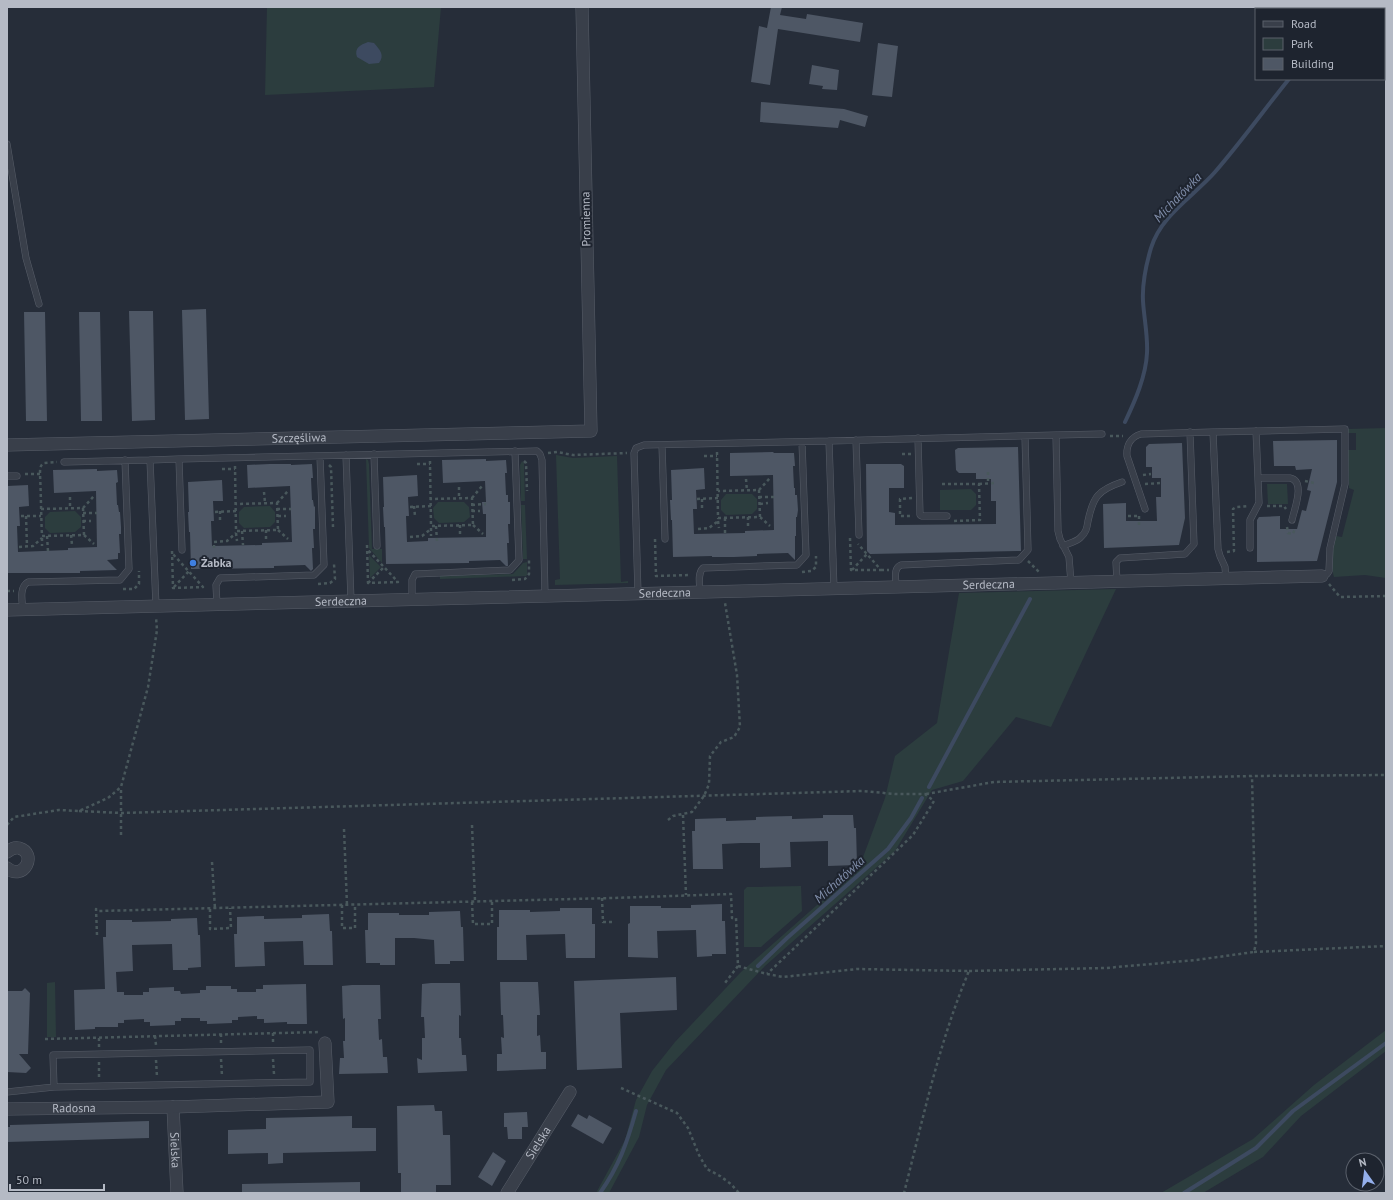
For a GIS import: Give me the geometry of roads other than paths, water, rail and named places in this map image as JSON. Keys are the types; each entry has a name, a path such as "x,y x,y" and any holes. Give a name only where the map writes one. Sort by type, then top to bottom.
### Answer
{"street":[{"name":"Promienna","path":"582,7 591,431"},
{"name":"Szczęśliwa","path":"7,445 591,431"},
{"name":"Serdeczna","path":"7,610 1322,576"},
{"path":"7,852 14,848 21,849 28,858 26,866 20,871 12,871 7,868"},
{"name":"Radosna","path":"7,1109 173,1107 328,1102 322,1037"},
{"name":"Sielska","path":"507,1193 570,1092"},
{"name":"Sielska","path":"173,1107 176,1193"}],"lane":[{"path":"7,144 26,258 39,304"},
{"path":"1145,509 1127,450 1131,440 1137,435 1190,432 1345,429 1345,484 1330,548 1329,571 1327,574 1322,576"},
{"path":"1250,548 1250,520 1258,506 1256,431"},
{"path":"1117,582 1116,565 1120,558 1185,554 1194,544 1190,432"},
{"path":"1213,432 1218,552 1226,567 1226,579"},
{"path":"638,594 634,453 636,448 640,446 1102,434"},
{"path":"1056,435 1058,531 1060,539 1069,557 1071,583"},
{"path":"896,587 896,569 898,566 1019,560 1028,550 1025,436"},
{"path":"918,438 920,516 948,518"},
{"path":"856,440 859,535"},
{"path":"829,441 834,589"},
{"path":"700,592 699,574 701,569 797,565 806,555 802,442"},
{"path":"662,445 665,539"},
{"path":"412,600 413,576 417,573 510,570 519,560 515,451"},
{"path":"64,462 537,451 540,453 542,460 545,596"},
{"path":"374,454 377,546"},
{"path":"346,455 351,601"},
{"path":"217,605 216,586 218,581 222,578 314,575 324,565 320,456"},
{"path":"179,459 182,550"},
{"path":"23,610 22,592 24,584 31,582 120,580 129,569 125,460"},
{"path":"150,460 156,606"},
{"path":"7,476 18,476"},
{"path":"1258,478 1290,478 1297,481 1298,492 1292,520"},
{"path":"1063,546 1077,540 1084,534 1092,505 1098,494 1109,486 1122,482"},
{"path":"7,1092 54,1087 310,1082 310,1050 53,1055 54,1087"}],"water":[{"path":"368,42 374,43 380,50 382,57 379,63 369,64 357,57 356,51 358,47"}],"waterway":[{"name":"Michałówka","path":"1125,422 1133,406 1145,371 1147,340 1143,288 1151,248 1156,236 1170,216 1207,181 1225,161 1288,80"},
{"name":"Michałówka","path":"929,787 1030,599"},
{"name":"Michałówka","path":"758,966 787,938 888,849 911,818 922,798"},
{"path":"1184,1193 1256,1148 1293,1111 1386,1043"},
{"name":"Michałówka","path":"600,1193 622,1154 636,1111"}],"place":[{"name":"Żabka","path":"193,563"}]}
